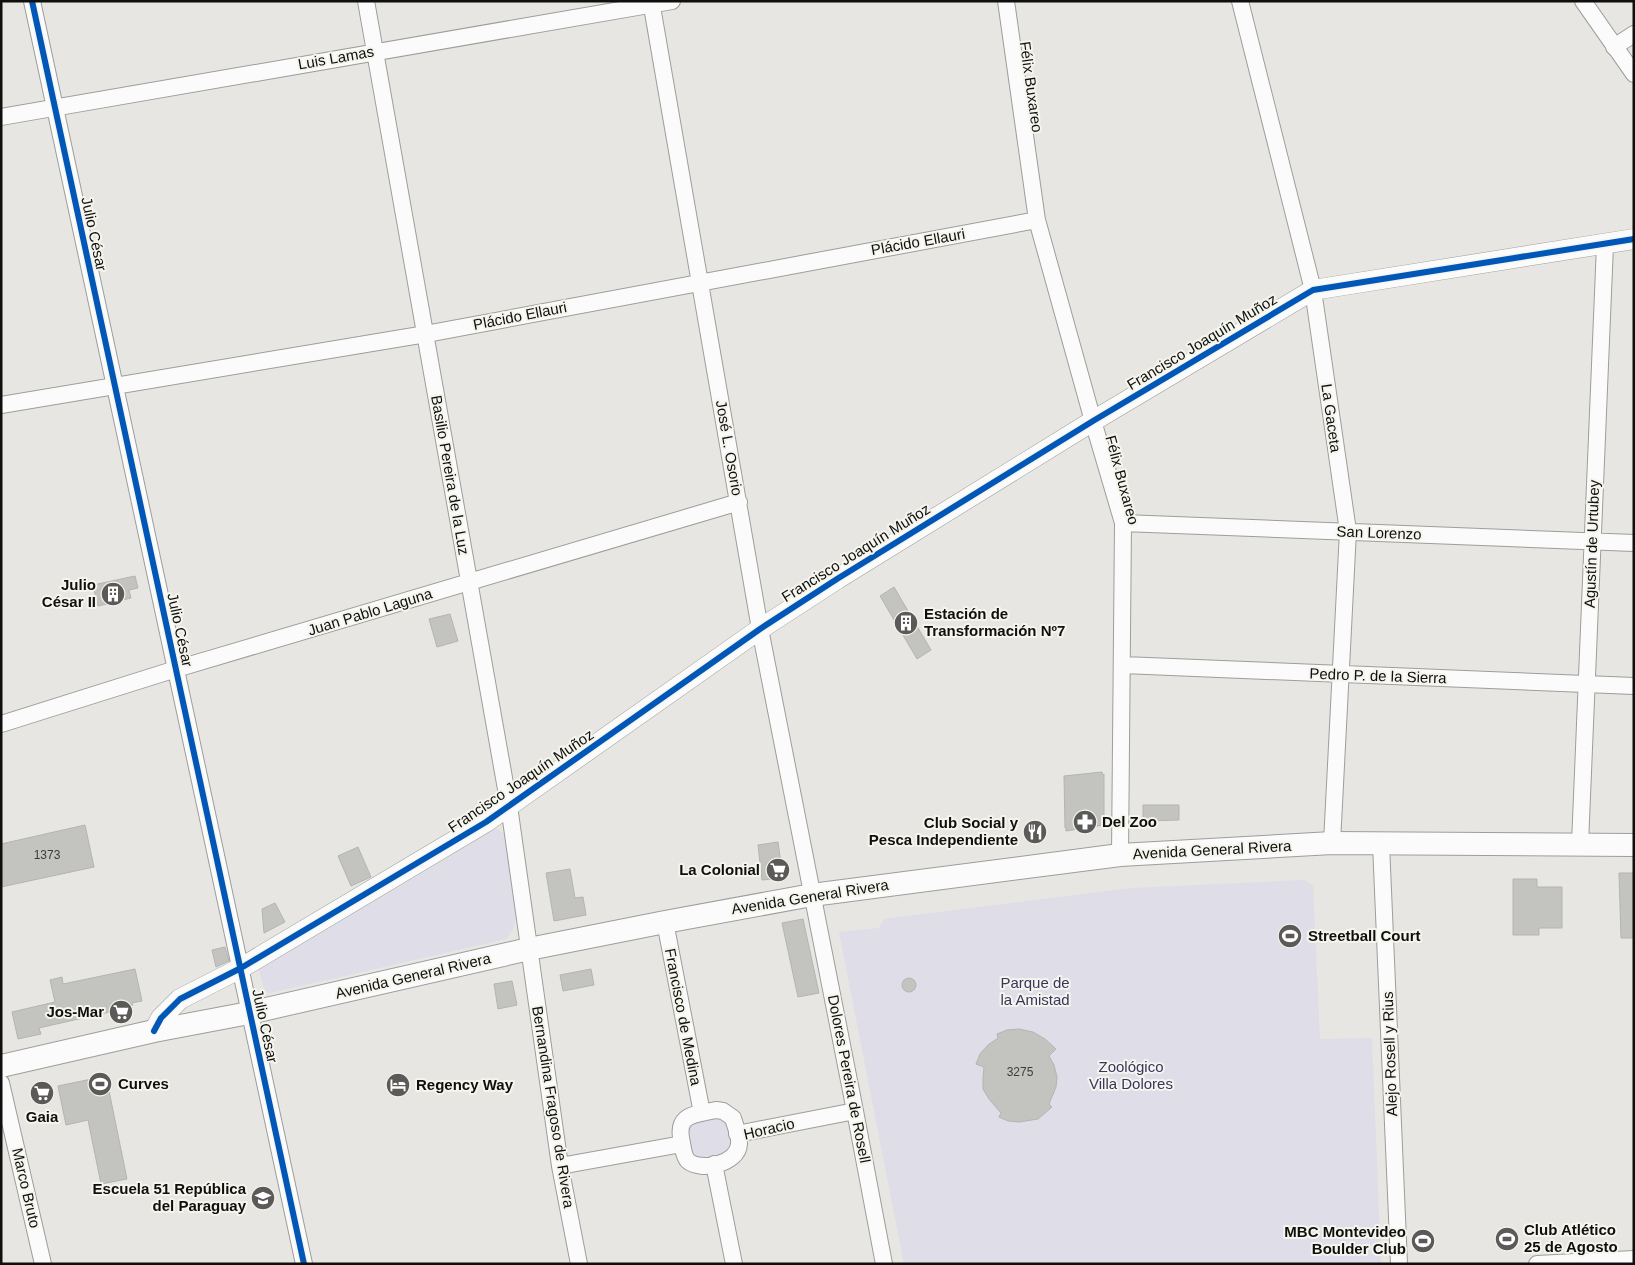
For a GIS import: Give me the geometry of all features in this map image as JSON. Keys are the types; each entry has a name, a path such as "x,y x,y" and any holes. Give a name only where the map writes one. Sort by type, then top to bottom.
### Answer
{"main road":[{"name":"Avenida General Rivera","path":"1,1066 154,1031 249,1013 530,949 812,895 1120,854 1332,844 1634,845"}],"street":[{"name":"Julio César","path":"32,1 304,1264"},
{"name":"Basilio Pereira de la Luz","path":"366,1 509,806 530,949"},
{"name":"Luis Lamas","path":"1,118 651,3 672,1"},
{"name":"Félix Buxareo","path":"1006,1 1037,220 1092,421 1123,524 1120,854"},
{"name":"La Gaceta","path":"1240,1 1313,290 1348,531 1332,844"},
{"path":"1583,1 1634,74"},
{"name":"José L. Osorio","path":"651,3 760,629 812,895"},
{"path":"1614,47 1634,34"},
{"name":"Plácido Ellauri","path":"1,405 426,334 1037,220"},
{"name":"Francisco Joaquín Muñoz","path":"154,1031 161,1018 180,999 240,968 486,822 760,629 837,579 1092,421 1313,290 1634,239"},
{"name":"Agustín de Urtubey","path":"1580,844 1591,541 1605,245"},
{"name":"Juan Pablo Laguna","path":"1,724 176,669 738,502"},
{"name":"San Lorenzo","path":"1123,524 1634,543"},
{"name":"Pedro P. de la Sierra","path":"1122,665 1634,686"},
{"name":"Alejo Rosell y Rius","path":"1381,844 1399,1264"},
{"name":"Dolores Pereira de Rosell","path":"812,895 856,1111 884,1264"},
{"name":"Francisco de Medina","path":"665,922 702,1113"},
{"name":"Bernandina Fragoso de Rivera","path":"530,949 560,1166 579,1264"},
{"name":"Marco Bruto","path":"1,1083 43,1264"},
{"path":"734,1264 708,1165 689,1162 685,1157 679,1132 683,1121 702,1113 724,1111 734,1118 737,1134"},
{"name":"Horacio","path":"708,1165 728,1161 736,1154 739,1144 737,1134 856,1111"},
{"path":"560,1166 682,1144"},
{"path":"1537,1264 1634,1259"}],"green space":[{"path":"497,829 504,834 509,843 516,911 514,926 506,939 270,993 264,990 259,970 261,964 407,882 492,830"},
{"name":"Zoológico Villa Dolores","path":"1305,880 1313,886 1320,1039 1372,1038 1381,1264 904,1264 839,932 879,928 884,919 1132,888"},
{"path":"721,1118 727,1122 731,1147 727,1153 699,1158 693,1154 688,1128 692,1123"}],"building":[{"name":"Julio César II","path":"135,576 138,588 129,590 131,598 98,606 93,585"},
{"name":"Estación de Transformación Nº7","path":"894,587 931,650 917,659 880,596"},
{"path":"450,614 458,641 437,647 429,619"},
{"path":"1102,772 1104,774 1104,825 1066,831 1064,776"},
{"path":"1143,805 1179,805 1179,820 1143,821"},
{"path":"85,825 94,867 1,887 1,844"},
{"path":"778,842 783,878 762,880 758,845"},
{"path":"358,847 371,877 351,886 338,856"},
{"path":"570,869 575,898 583,897 586,915 554,921 546,873"},
{"path":"1619,873 1634,873 1634,938 1621,938"},
{"path":"1513,879 1537,879 1537,887 1562,887 1562,928 1539,928 1539,935 1513,935"},
{"path":"275,903 285,922 264,933 262,909"},
{"path":"803,919 819,993 798,997 782,923"},
{"path":"225,947 229,961 216,967 212,950"},
{"path":"135,969 142,1001 132,1003 133,1005 127,1006 127,1008 39,1028 41,1034 18,1039 12,1012 55,1002 50,980 62,977 63,984"},
{"path":"591,969 594,985 563,991 560,975"},
{"path":"909,978 914,980 916,985 914,990 909,992 904,990 902,985 904,980"},
{"path":"512,981 517,1005 498,1009 494,984"},
{"path":"1019,1029 1033,1032 1045,1039 1056,1049 1049,1056 1057,1077 1056,1087 1049,1104 1052,1107 1038,1119 1019,1122 1008,1121 999,1117 1001,1113 983,1089 984,1067 976,1064 980,1054 998,1038 997,1034 1007,1030"},
{"path":"106,1076 127,1179 101,1184 88,1120 66,1125 58,1086"}],"cycle path":[{"path":"32,1 304,1264"},
{"path":"154,1031 161,1018 180,999 241,968 486,822 760,629 837,579 1093,421 1313,290 1634,239"}],"place":[{"name":"Julio César II","path":"113,594"},
{"name":"Estación de Transformación Nº7","path":"906,623"},
{"name":"Del Zoo","path":"1085,822"},
{"name":"Club Social y Pesca Independiente","path":"1035,832"},
{"name":"La Colonial","path":"778,870"},
{"name":"Streetball Court","path":"1290,936"},
{"name":"Jos-Mar","path":"121,1012"},
{"name":"Curves","path":"100,1084"},
{"name":"Regency Way","path":"398,1085"},
{"name":"Gaia","path":"42,1093"},
{"name":"Escuela 51 República del Paraguay","path":"263,1198"},
{"name":"Club Atlético 25 de Agosto","path":"1507,1239"},
{"name":"MBC Montevideo Boulder Club","path":"1423,1241"}],"park label":[{"name":"Parque de la Amistad","path":"1035,992"}]}
